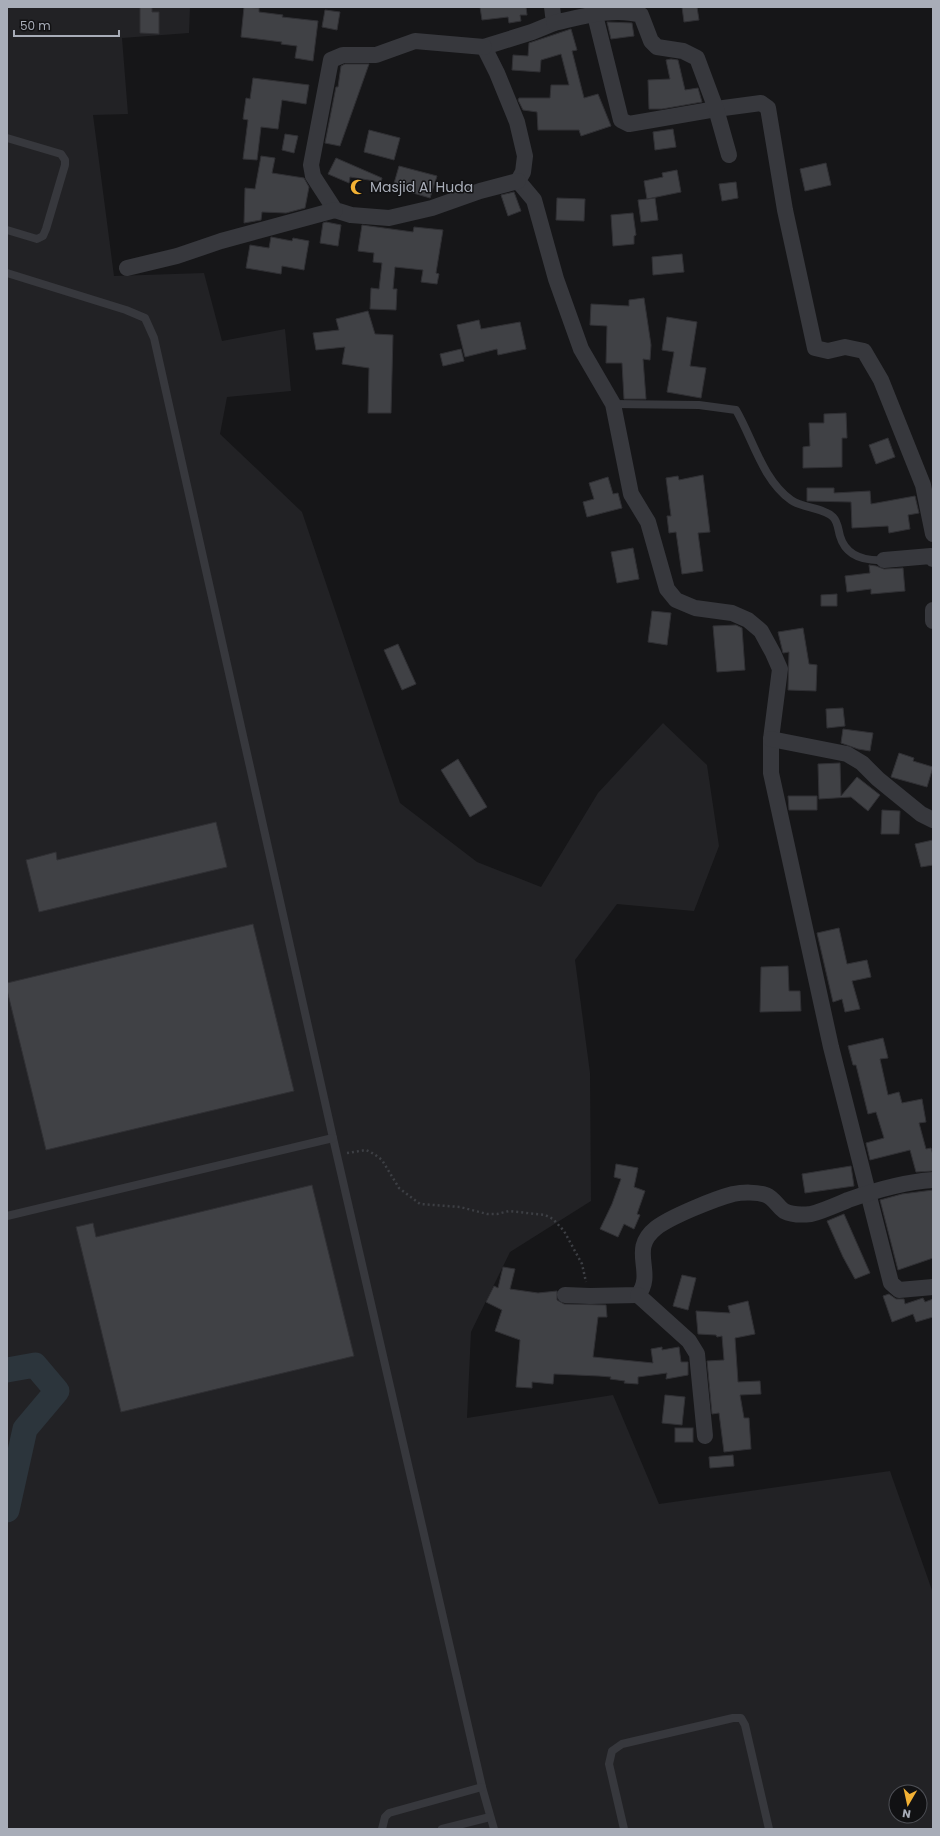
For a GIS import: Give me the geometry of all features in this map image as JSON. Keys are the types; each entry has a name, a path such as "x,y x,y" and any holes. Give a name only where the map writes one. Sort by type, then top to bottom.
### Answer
{"street":[{"path":"552,7 554,23"},
{"path":"335,210 313,176 311,165 331,60 343,54 376,55 415,41 484,47 532,32 554,23 596,15 630,12 641,15 650,41 657,48 683,51 697,58 716,109 729,155"},
{"path":"596,15 622,121 629,124 761,103 768,108 785,210 815,348 828,352 845,347 864,351 881,380 923,485 933,535 932,557 884,560"},
{"path":"127,268 178,256 221,241 335,210 351,215 389,218 432,208 480,191 518,181 523,172 525,156 517,122 497,73 484,47"},
{"path":"518,181 534,200 556,279 581,349 613,404 632,494 648,522 667,589 676,600 695,608 732,613 748,620 761,631 780,668 771,739 771,773 774,792 781,814 831,1047 867,1193 891,1283 899,1290 933,1287"},
{"path":"933,610 933,621"},
{"path":"771,739 847,754 862,763 878,779 921,814 933,820"},
{"path":"638,1295 642,1289 645,1279 642,1250 643,1244 655,1229 682,1214 733,1194 750,1192 765,1195 776,1201 784,1210 797,1215 811,1214 867,1193 911,1181 933,1180"},
{"path":"565,1295 638,1295 689,1341 697,1354 705,1436"}],"lane":[{"path":"7,138 61,154 65,160 61,179 43,236 37,239 7,230"},
{"path":"7,273 126,310 145,318 154,338 333,1138 482,1787 494,1829"},
{"path":"613,404 699,404 736,410 746,427 770,479 798,505 832,516 837,523 841,539 847,550 858,557 872,560 884,560"},
{"path":"7,1216 333,1138"},
{"path":"624,1829 608,1764 612,1751 622,1744 734,1718 741,1718 745,1725 768,1829"},
{"path":"382,1829 385,1817 390,1813 482,1787"},
{"path":"442,1829 490,1817"}],"path":[{"path":"337,1154 366,1150 374,1154 382,1160 399,1188 420,1204 460,1207 487,1214 497,1214 509,1211 545,1215 553,1219 568,1239 582,1264 590,1296"}],"shaded area":[{"path":"7,7 190,7 189,33 122,38 128,114 93,115 114,276 204,273 222,341 285,329 291,391 227,397 220,434 302,512 400,803 477,862 541,887 598,793 663,723 707,765 719,846 694,911 617,904 575,960 590,1073 591,1201 510,1252 471,1332 467,1418 613,1395 659,1504 890,1471 933,1593 933,1829 7,1829"}],"building":[{"path":"140,7 152,7 152,12 159,12 159,34 140,33"},
{"path":"244,7 259,8 259,12 283,15 282,17 318,21 313,61 295,58 297,46 281,44 282,42 241,37"},
{"path":"480,7 526,7 527,15 520,15 521,21 509,23 508,17 482,20"},
{"path":"682,7 697,7 699,20 684,22"},
{"path":"325,10 340,12 337,30 322,27"},
{"path":"607,22 632,23 634,36 611,39"},
{"path":"571,29 577,50 572,51 584,98 598,94 611,126 581,136 579,130 538,130 537,112 523,110 518,100 519,98 550,98 551,85 569,85 561,54 541,60 540,72 512,70 513,55 528,56 529,43"},
{"path":"666,60 678,60 685,90 698,88 702,102 662,109 649,109 648,80 670,79"},
{"path":"345,64 369,64 340,146 325,143 336,87 338,87 341,66"},
{"path":"253,78 309,85 306,104 282,100 278,129 261,127 257,160 243,159 248,120 243,119 246,98 250,99"},
{"path":"673,129 676,147 655,150 653,132"},
{"path":"369,130 400,138 394,160 364,152"},
{"path":"285,134 298,136 294,153 282,150"},
{"path":"261,156 275,158 272,173 304,178 309,187 305,208 286,213 262,212 261,220 244,223 245,188 255,189"},
{"path":"336,158 382,178 381,182 350,177 349,183 328,174"},
{"path":"826,163 831,185 805,191 800,169"},
{"path":"399,166 437,176 430,198 393,187"},
{"path":"677,170 681,192 647,199 644,181 663,177 662,173"},
{"path":"736,182 738,198 722,201 719,184"},
{"path":"514,192 521,211 508,216 501,195"},
{"path":"557,198 585,199 584,221 556,220"},
{"path":"655,198 658,220 641,222 638,200"},
{"path":"633,213 636,235 634,236 634,244 613,246 611,215"},
{"path":"326,222 341,225 338,246 320,243 323,223"},
{"path":"362,225 413,232 414,227 443,230 436,273 439,274 437,284 421,282 423,270 395,267 393,289 397,289 396,310 370,309 371,288 379,289 382,263 373,262 374,253 358,251"},
{"path":"271,237 292,241 293,238 309,241 304,270 282,266 281,274 246,268 250,245 269,248"},
{"path":"682,254 684,272 653,275 652,257"},
{"path":"644,298 651,345 650,360 643,359 646,399 624,399 622,363 606,363 607,326 590,325 591,304 629,306 629,300"},
{"path":"368,311 375,334 393,335 391,413 368,413 369,368 342,364 345,347 316,350 313,333 339,330 336,319"},
{"path":"667,317 697,322 690,366 706,368 701,398 667,392 674,352 662,350"},
{"path":"479,320 481,329 520,322 526,349 498,355 497,349 465,357 457,325"},
{"path":"461,349 464,361 443,366 440,354"},
{"path":"846,413 847,438 842,438 842,467 803,468 803,447 810,446 809,423 824,423 824,414"},
{"path":"888,438 895,457 876,464 869,445"},
{"path":"703,475 710,532 698,533 703,571 682,574 676,532 669,533 667,516 671,516 666,478 678,476 679,480"},
{"path":"608,477 613,494 618,493 622,508 587,517 583,502 594,499 589,483"},
{"path":"807,488 834,488 834,493 870,491 871,504 915,496 919,513 908,515 910,529 889,533 888,526 852,528 851,502 807,501"},
{"path":"633,548 639,579 617,583 611,552"},
{"path":"869,565 884,569 903,568 905,591 871,594 871,589 847,592 845,576 870,573"},
{"path":"837,594 837,606 821,606 821,595"},
{"path":"652,611 671,613 667,645 648,642"},
{"path":"736,625 742,628 745,670 717,672 713,626"},
{"path":"803,628 809,664 817,665 816,691 788,690 789,652 783,653 778,632"},
{"path":"398,644 416,684 402,690 384,650"},
{"path":"843,708 845,726 827,728 826,709"},
{"path":"843,729 873,733 870,751 858,749 841,743"},
{"path":"899,753 914,758 913,761 933,767 927,787 891,777"},
{"path":"458,759 487,807 470,817 441,770"},
{"path":"840,763 841,796 857,777 880,795 868,811 851,797 819,799 818,764"},
{"path":"788,796 817,796 817,810 789,810"},
{"path":"882,810 900,811 899,834 881,834"},
{"path":"216,822 227,867 39,912 26,860 56,852 57,860"},
{"path":"933,840 933,865 921,867 915,844"},
{"path":"253,924 294,1091 46,1150 7,990 7,983"},
{"path":"839,928 847,964 867,960 871,977 852,981 860,1009 845,1012 842,999 833,1002 817,933"},
{"path":"788,966 789,991 800,991 801,1011 760,1012 761,967"},
{"path":"883,1038 888,1058 880,1059 888,1095 899,1092 902,1103 922,1099 926,1122 919,1123 926,1149 931,1148 933,1155 933,1171 916,1172 910,1150 870,1160 866,1143 884,1138 876,1112 868,1114 856,1065 853,1065 848,1046"},
{"path":"616,1164 638,1168 634,1187 645,1191 637,1214 640,1215 634,1229 624,1224 618,1237 600,1229 612,1204 621,1179 614,1177"},
{"path":"851,1166 854,1186 805,1193 802,1174"},
{"path":"312,1185 354,1356 121,1412 76,1227 93,1223 96,1237"},
{"path":"933,1190 933,1258 898,1270 880,1200 902,1194"},
{"path":"844,1214 870,1273 855,1279 843,1257 827,1221"},
{"path":"503,1267 515,1269 510,1289 538,1293 557,1291 557,1300 564,1304 606,1305 607,1317 598,1317 593,1357 653,1363 651,1349 662,1347 662,1350 679,1347 681,1362 688,1362 688,1375 666,1379 667,1373 638,1377 638,1384 624,1383 625,1381 610,1379 611,1377 554,1374 553,1384 532,1382 532,1388 516,1387 520,1340 495,1331 502,1310 486,1302 494,1286 498,1288"},
{"path":"682,1275 696,1278 688,1310 673,1306"},
{"path":"889,1294 896,1299 904,1299 905,1304 923,1298 925,1302 933,1299 933,1317 916,1322 913,1314 892,1322 883,1296"},
{"path":"748,1301 755,1334 735,1338 738,1382 760,1381 761,1394 740,1395 744,1418 749,1418 751,1449 724,1452 719,1413 712,1414 707,1361 724,1360 722,1336 717,1337 716,1335 698,1334 696,1311 730,1313 728,1306"},
{"path":"665,1395 685,1397 682,1425 662,1423"},
{"path":"675,1428 693,1428 693,1442 675,1442"},
{"path":"733,1455 734,1466 710,1468 709,1457"}],"waterway":[{"path":"7,1370 35,1365 57,1391 25,1429 7,1510"}],"place":[{"name":"Masjid Al Huda","path":"358,187"}]}
